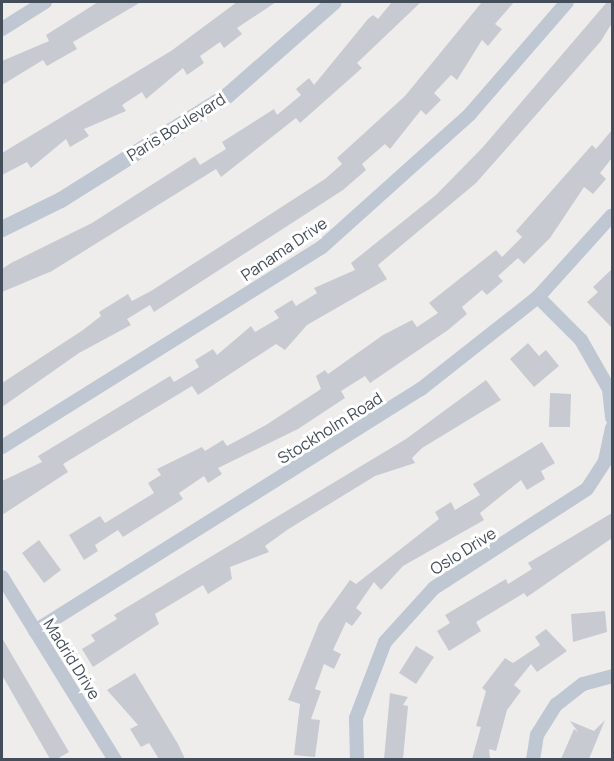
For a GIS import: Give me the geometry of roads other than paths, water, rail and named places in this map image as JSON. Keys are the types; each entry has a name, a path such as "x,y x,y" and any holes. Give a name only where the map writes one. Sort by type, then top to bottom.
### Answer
{"street":[{"path":"2,28 45,2"},
{"name":"Paris Boulevard","path":"2,229 61,200 227,96 334,2"},
{"name":"Panama Drive","path":"2,447 322,247 470,114 567,2"},
{"name":"Stockholm Road","path":"35,630 422,389 538,297 612,215"},
{"path":"538,297 581,340 609,389 612,418"},
{"name":"Oslo Drive","path":"357,759 356,718 385,642 434,588 587,489 605,461 612,428"},
{"name":"Madrid Drive","path":"2,577 115,759"},
{"path":"533,759 537,735 556,705 584,684 612,676"}]}
